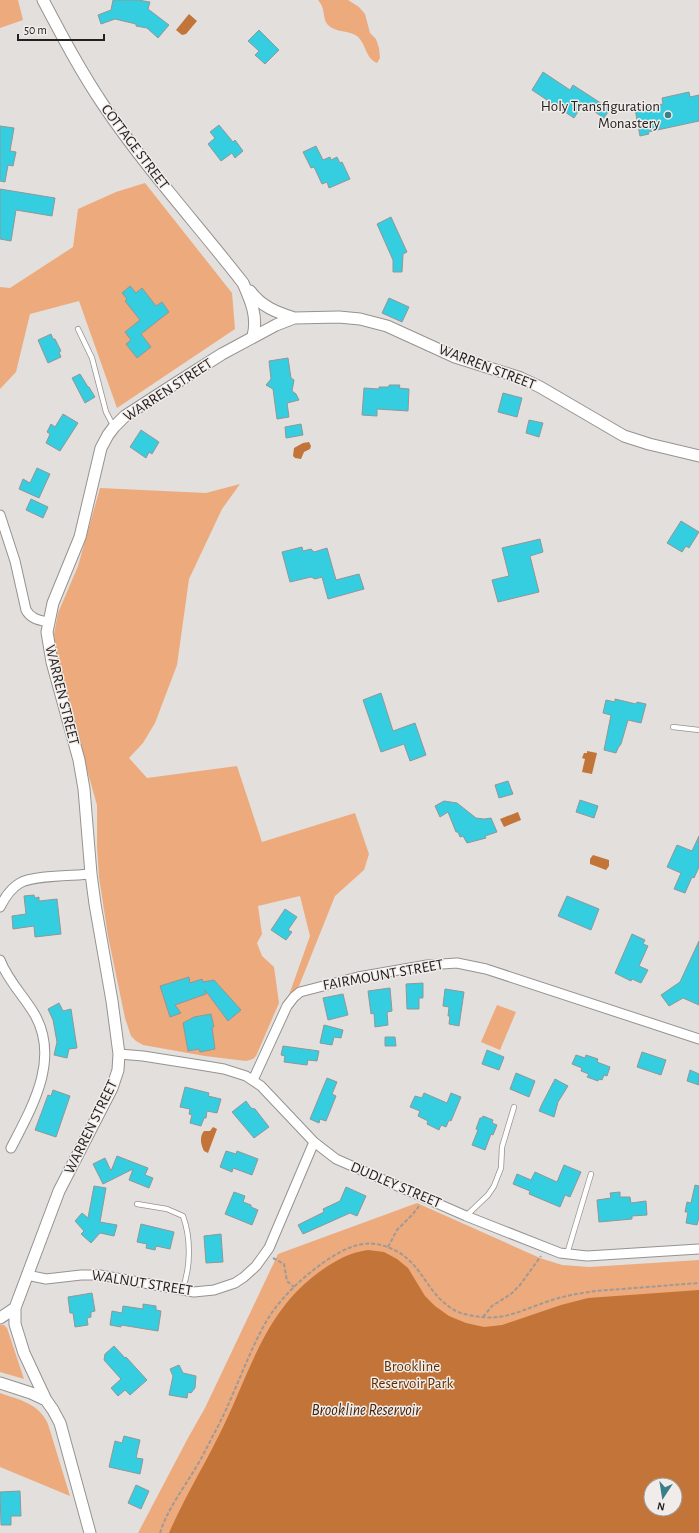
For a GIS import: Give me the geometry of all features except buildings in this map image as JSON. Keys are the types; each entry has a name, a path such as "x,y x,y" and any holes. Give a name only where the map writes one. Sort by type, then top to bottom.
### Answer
{"street":[{"name":"COTTAGE STREET","path":"43,0 74,57 104,105 141,156 256,298 265,307 277,313 294,318"},
{"name":"COTTAGE STREET","path":"243,283 252,302 255,325 253,336"},
{"name":"WARREN STREET","path":"90,1533 60,1423 46,1400 24,1353 15,1324 15,1308 59,1191 112,1088 118,1070 119,1054 112,1001 91,874 83,781 79,760 52,662 47,638 48,622 58,590 80,537 101,448 108,435 125,416 253,336 294,318 339,317 360,319 380,324 455,357 507,372 533,384 624,436 649,444 699,456"},
{"path":"0,516 16,561 26,610 28,614 34,618 48,622"},
{"path":"0,907 13,889 24,882 48,877 91,874"},
{"path":"0,960 8,978 36,1016 41,1027 45,1044 44,1067 39,1088 32,1108 11,1148"},
{"name":"FAIRMOUNT STREET","path":"253,1080 287,1006 300,992 358,977 442,964 472,965 486,969 699,1038"},
{"name":"DUDLEY STREET","path":"119,1054 143,1056 237,1072 261,1086 314,1142 336,1159 466,1216 552,1250 567,1254 587,1256 699,1249"},
{"name":"WALNUT STREET","path":"27,1275 44,1279 81,1275 100,1275 200,1292 220,1289 240,1280 256,1266 269,1248 314,1142"},
{"path":"0,1318 15,1308"},
{"path":"0,1383 31,1393 46,1400"}],"lane":[{"path":"78,329 92,358 106,412 114,427"},
{"path":"673,727 699,730"},
{"path":"466,1216 488,1195 494,1186 501,1168 502,1147 514,1107"},
{"path":"567,1254 591,1174"},
{"path":"137,1204 167,1209 183,1216 188,1229 188,1250 187,1273 182,1290"}],"path":[{"path":"388,1248 397,1230 413,1214 422,1202"},
{"path":"160,1533 173,1506 217,1428 242,1370 268,1319 294,1287 308,1274 338,1252 353,1246 368,1243 395,1250 419,1270 442,1301 451,1309 460,1313 483,1317 512,1315 548,1302 591,1291 699,1283"},
{"path":"483,1317 492,1306 512,1294 541,1256"},
{"path":"273,1257 284,1264 287,1281 294,1287"}],"green space":[{"path":"0,0 18,0 23,20 0,28"},
{"path":"318,0 348,0 359,7 365,14 370,33 376,39 379,48 380,58 377,63 370,58 362,42 357,36 331,28 326,23 322,6"},
{"path":"145,183 232,293 235,329 117,408 79,301 30,314 16,372 0,389 0,287 10,288 73,247 78,209 116,192"},
{"path":"240,484 222,509 189,579 177,665 155,723 143,743 129,758 147,778 237,766 262,842 355,813 369,854 364,870 335,896 297,991 289,995 310,936 300,896 258,906 262,934 257,943 262,956 274,967 279,1003 256,1056 253,1059 246,1061 205,1056 143,1045 131,1036 125,1018 108,936 99,877 97,805 56,661 54,634 58,613 78,566 100,488 206,493"},
{"path":"497,1005 516,1012 500,1050 481,1042"},
{"name":"Brookline Reservoir","path":"417,1203 540,1258 562,1265 589,1267 699,1260 699,1533 138,1533 205,1408 278,1254"},
{"path":"0,1325 4,1325 7,1328 24,1379 0,1372"},
{"path":"0,1393 28,1403 39,1411 44,1417 48,1424 70,1496 0,1467"}],"water":[{"path":"189,14 197,21 186,34 182,35 176,30"},
{"path":"309,442 311,446 310,449 304,452 301,459 293,456 294,448 303,443"},
{"path":"587,751 597,753 592,774 582,772 585,759 582,758 584,753 587,753"},
{"path":"518,812 521,820 504,827 500,819"},
{"path":"593,855 609,860 609,866 606,870 590,864 590,859"},
{"path":"213,1127 217,1129 208,1153 203,1149 201,1136 204,1131 210,1131"},
{"name":"Brookline Reservoir","path":"368,1250 384,1252 397,1259 408,1268 425,1296 435,1306 449,1316 466,1323 484,1327 502,1325 561,1305 588,1298 699,1290 699,1533 169,1533 234,1403 262,1340 274,1321 303,1285 333,1263 355,1253"}],"place":[{"name":"Holy Transfiguration Monastery","path":"668,115"}],"park label":[{"name":"Brookline Reservoir Park","path":"412,1374"}]}
